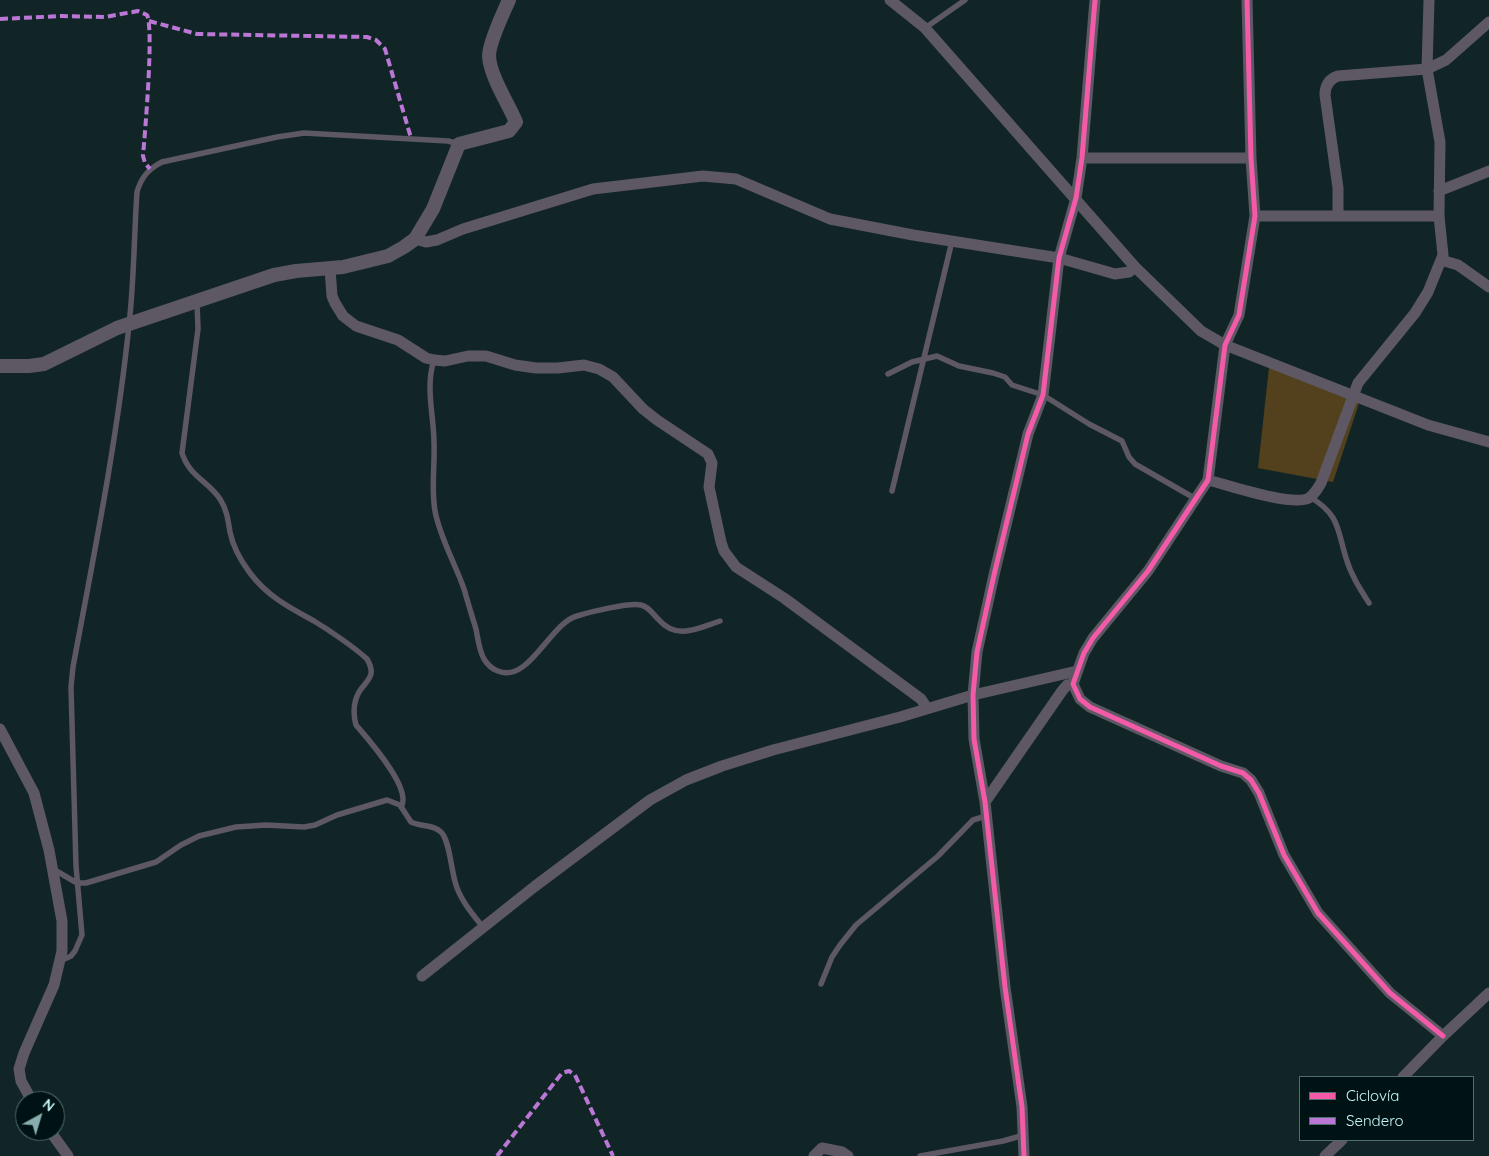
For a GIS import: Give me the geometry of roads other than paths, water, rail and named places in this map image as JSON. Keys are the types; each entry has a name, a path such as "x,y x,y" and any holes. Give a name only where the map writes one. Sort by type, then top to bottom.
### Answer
{"street":[{"path":"0,366 44,364 117,328 274,275 296,270 330,269 351,265 388,256 404,247 415,239 433,209 460,144 509,131 516,122 495,77 489,56 509,0"},
{"path":"890,0 925,28 1135,267 1201,331 1225,345 1428,425 1489,442"},
{"path":"1024,1156 1022,1107 1005,986 985,802 974,739 974,695 977,652 994,575 1028,434 1042,395 1058,258 1076,198 1082,158 1095,0"},
{"path":"1246,0 1251,158 1255,216 1239,315 1225,345 1208,480 1181,518 1148,571 1084,653 1076,671 1073,684 1080,699 1090,707 1221,766 1243,773 1251,780 1259,793 1284,855 1318,913 1390,993 1443,1036"},
{"path":"1208,480 1288,501 1310,498 1321,483 1353,395 1364,375 1415,313 1428,292 1442,255 1439,216 1440,142 1428,69 1429,0"},
{"path":"1338,215 1338,188 1326,95 1328,83 1331,79 1338,76 1428,69 1446,60 1489,22"},
{"path":"1082,158 1251,158"},
{"path":"1439,192 1489,171"},
{"path":"415,239 426,242 437,240 463,229 593,189 703,176 736,179 830,219 1058,258 1115,274 1122,274 1135,267"},
{"path":"1255,216 1439,216"},
{"path":"1441,260 1458,265 1487,283"},
{"path":"330,269 332,296 349,322 363,329 398,340 426,358 445,361 468,356 486,356 526,367 547,369 584,365 606,372 657,420 708,454 712,463 709,487 720,542 736,567 784,598 917,696 924,702 927,708"},
{"path":"422,976 534,887 650,800 686,780 773,750 900,717 974,695 1076,671"},
{"path":"985,802 1062,691 1067,685 1073,684"},
{"path":"0,729 34,793 53,869 62,921 62,951 54,985 24,1052 19,1068 21,1081 26,1091"},
{"path":"1404,1076 1489,993"},
{"path":"57,1141 68,1156"},
{"path":"1325,1156 1341,1141"},
{"path":"814,1156 822,1148 842,1152 848,1156"}],"lane":[{"path":"925,28 965,0"},
{"path":"60,961 71,956 81,941 82,935 78,883 71,687 72,667 104,500 129,324 136,192 141,180 156,165 169,161 304,133 448,141 460,144"},
{"path":"892,491 952,241"},
{"path":"197,302 198,329 182,453 184,459 191,471 209,486 221,501 226,511 234,544 251,575 285,605 314,622 367,660 371,668 371,674 356,700 356,725 396,779 403,799 401,807"},
{"path":"888,374 924,358 937,356 959,366 1005,377 1012,385 1042,395 1089,424 1115,436 1122,441 1129,457 1135,464 1196,499"},
{"path":"434,360 429,381 434,443 432,489 436,514 444,542 463,588 487,664 502,672 514,672 536,655 562,623 576,616 635,604 647,608 663,624 679,631 688,632 720,621"},
{"path":"1310,498 1326,509 1337,525 1350,569 1369,603"},
{"path":"53,869 78,883 86,883 156,862 181,845 210,833 253,826 304,827 316,825 337,816 387,800 401,807 412,822 417,825 434,828 443,834 448,843 451,868 458,889 469,909 483,928"},
{"path":"821,984 832,957 856,925 938,856 973,820 986,816"},
{"path":"920,1156 1003,1141 1024,1135"}]}
